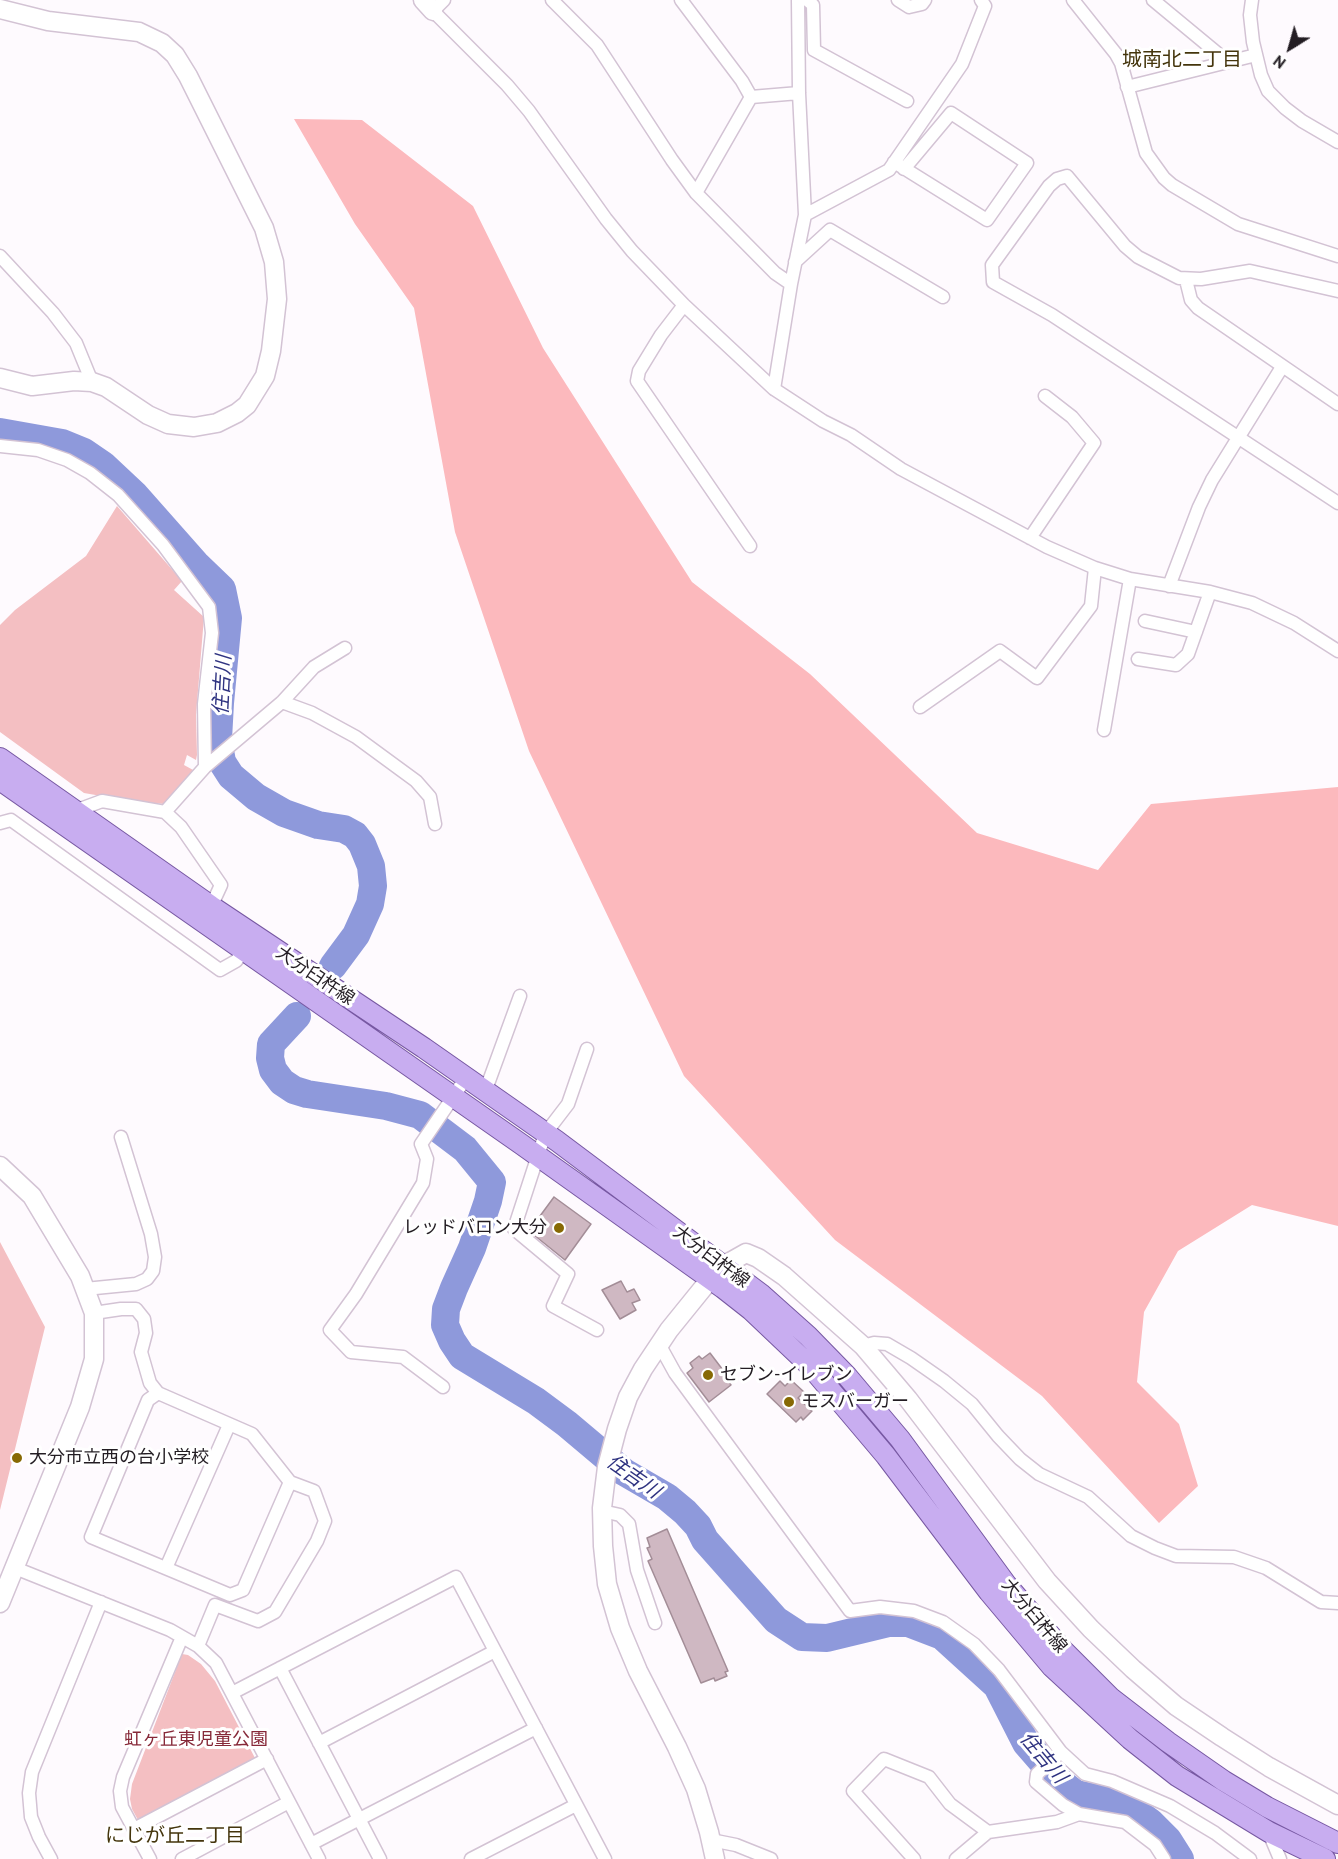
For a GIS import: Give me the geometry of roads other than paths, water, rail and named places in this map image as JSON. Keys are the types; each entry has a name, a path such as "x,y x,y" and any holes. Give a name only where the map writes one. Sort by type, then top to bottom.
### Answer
{"main road":[{"name":"大分臼杵線","path":"0,759 75,811 206,914"},
{"name":"大分臼杵線","path":"0,780 249,943 466,1078 545,1134 717,1273 810,1366 886,1456 989,1592 1052,1667 1130,1739 1177,1776 1269,1832 1325,1859"},
{"name":"大分臼杵線","path":"249,943 452,1096 538,1156 717,1273 761,1294 848,1376 900,1439 1006,1584 1063,1650 1111,1698 1224,1781 1273,1810 1338,1843"}],"street":[{"path":"552,0 597,45 696,194 775,273 791,284"},
{"path":"681,0 742,81 751,97"},
{"path":"774,389 805,215 799,93 798,0"},
{"path":"807,0 813,5 814,50 907,101"},
{"path":"898,0 909,7 922,4 925,0"},
{"path":"899,165 962,64 985,6 981,0"},
{"path":"1073,0 1121,63 1146,153 1164,178 1238,225 1338,256"},
{"path":"1154,0 1228,62"},
{"path":"1252,0 1251,30 1256,55 1268,90 1302,122 1338,142"},
{"path":"433,4 507,85 542,128 606,219 657,279 774,389 823,421 851,435 901,469 1030,538 1095,567 1130,579 1228,595 1294,623 1338,651"},
{"path":"0,9 67,24 139,32 162,43 175,55 188,76 270,243 277,299 269,363 254,396 237,413 217,423 175,426 152,417 115,393 92,382 74,381 32,386 0,378"},
{"path":"1127,87 1256,55"},
{"path":"751,97 799,93"},
{"path":"696,194 751,97"},
{"path":"805,215 899,165 951,113 1027,163 987,220 899,165"},
{"path":"1338,291 1250,271 1186,280 1171,275 1132,252 1118,239 1067,176 1057,179 1049,186 992,265 993,282 1052,315 1338,503"},
{"path":"795,262 830,230 943,297"},
{"path":"0,256 53,313 76,343 92,382"},
{"path":"1186,280 1193,304 1338,404"},
{"path":"684,305 661,335 639,371 637,381 750,546"},
{"path":"1169,586 1199,507 1212,480 1282,367"},
{"path":"1030,538 1094,443 1072,417 1045,396"},
{"path":"0,446 38,450 67,460 90,473 118,495 163,545 208,607 213,633 204,704 208,764"},
{"path":"920,707 1000,651 1037,678 1091,606 1095,567"},
{"path":"1104,730 1130,579"},
{"path":"1138,659 1176,665 1188,654 1210,592"},
{"path":"1145,621 1196,632"},
{"path":"165,812 208,764 282,702 314,667 345,648"},
{"path":"282,702 312,713 356,737 416,782 430,797 435,824"},
{"path":"75,811 102,801 165,812 181,827 221,885 206,914"},
{"path":"0,823 11,820 220,970 236,961 249,943"},
{"path":"485,1092 520,996"},
{"path":"587,1049 568,1104 545,1134 514,1229 568,1274 553,1305 597,1330"},
{"path":"443,1387 403,1357 351,1352 330,1330 356,1294 423,1183 427,1159 421,1144 466,1078"},
{"path":"85,1289 136,1284 147,1279 153,1271 155,1257 151,1234 121,1137"},
{"path":"0,1166 32,1196 69,1257 94,1313 94,1359 86,1390 0,1603"},
{"path":"715,1859 696,1789 638,1671 620,1628 607,1584 602,1511 612,1446 628,1397 659,1344 688,1305 717,1273 746,1253 758,1258 784,1276 862,1346 908,1399 1047,1581 1091,1629 1133,1669 1176,1706 1269,1767 1338,1805"},
{"path":"94,1313 136,1309 144,1319 146,1333 141,1352 150,1383 158,1394 252,1434 290,1482 314,1491 325,1521 317,1541 275,1612 258,1621 215,1605 198,1646"},
{"path":"862,1346 874,1343 887,1344 944,1381 972,1404 1020,1459 1039,1474 1088,1497 1131,1536 1176,1556 1234,1557 1266,1568 1321,1602 1338,1603"},
{"path":"659,1344 675,1372 850,1611 880,1607 914,1611 943,1623 974,1644 999,1670 1058,1756 1085,1774 1112,1781 1170,1806 1215,1833 1250,1859"},
{"path":"158,1394 148,1400 91,1537 230,1595 243,1590 290,1482"},
{"path":"166,1568 229,1425"},
{"path":"602,1511 620,1515 629,1524 637,1570 655,1623"},
{"path":"15,1568 182,1637 198,1646 216,1663 319,1859"},
{"path":"232,1693 456,1577 605,1859"},
{"path":"51,1859 39,1837 32,1816 29,1793 32,1772 101,1602"},
{"path":"150,1859 122,1807 120,1791 123,1777 182,1637"},
{"path":"319,1743 495,1651"},
{"path":"280,1668 381,1859"},
{"path":"311,1844 536,1728"},
{"path":"1058,1756 1037,1774 1036,1782 1063,1805 1080,1814 1125,1822 1155,1845 1164,1859"},
{"path":"914,1859 853,1791 884,1759 929,1777 950,1804 988,1832"},
{"path":"134,1829 267,1760"},
{"path":"182,1859 289,1802"},
{"path":"471,1859 576,1805"},
{"path":"1273,1810 1269,1832 1280,1859"},
{"path":"956,1859 988,1832 1057,1822 1080,1814"},
{"path":"711,1840 736,1845 771,1859"},
{"path":"206,1846 213,1859"}],"waterway":[{"name":"住吉川","path":"0,432 62,443 84,452 103,465 135,495 196,564 222,589 228,618 218,739 222,762 231,776 256,797 284,813 318,825 344,829 355,835 362,844 371,866 373,886 370,904 356,935 333,966"},
{"name":"住吉川","path":"297,1016 271,1044 270,1058 273,1070 282,1082 294,1090 307,1094 386,1106 420,1115 465,1149 492,1182 472,1248 446,1309 445,1325 462,1356 536,1401 624,1472 667,1497 698,1526 705,1540 776,1620 802,1637 827,1638 889,1623 908,1623 942,1636 997,1686 1026,1743 1059,1781 1076,1794 1131,1808 1150,1822 1168,1840 1180,1859"}],"place":[{"name":"レッドバロン大分","path":"559,1228"},
{"name":"セブン-イレブン","path":"708,1375"},
{"name":"モスバーガー","path":"789,1402"},
{"name":"大分市立西の台小学校","path":"17,1458"}],"district":[{"name":"城南北二丁目","path":"1182,60"},
{"name":"にじが丘二丁目","path":"175,1836"}],"park label":[{"name":"虹ヶ丘東児童公園","path":"196,1740"}]}
